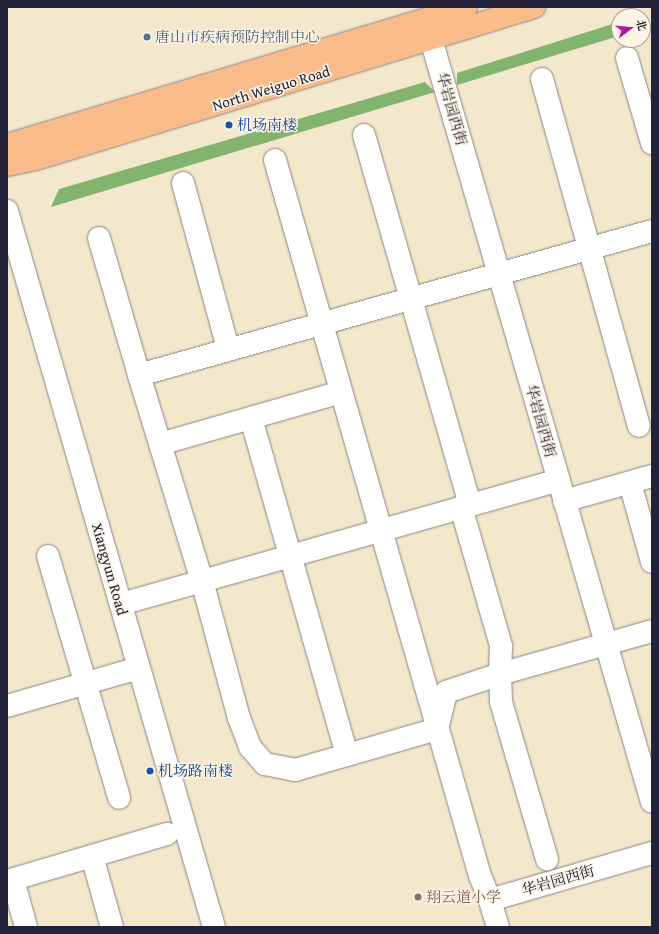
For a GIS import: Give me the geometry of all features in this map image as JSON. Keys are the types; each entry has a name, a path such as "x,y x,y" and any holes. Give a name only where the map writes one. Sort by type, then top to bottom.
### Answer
{"main road":[{"name":"North Weiguo Road","path":"7,145 466,7"},
{"name":"North Weiguo Road","path":"7,165 36,158 534,7"}],"street":[{"name":"华岩园西街","path":"431,39 652,802"},
{"path":"628,58 652,143"},
{"path":"542,79 640,426"},
{"path":"364,135 466,506 500,646 501,702 546,859"},
{"path":"275,160 437,729 480,876 490,900 498,927"},
{"path":"183,183 228,349"},
{"name":"Xiangyun Road","path":"7,211 214,927"},
{"path":"138,374 652,231"},
{"path":"98,238 202,581 239,718 250,747 265,764 295,770 437,729"},
{"path":"160,444 341,392"},
{"path":"251,418 347,755"},
{"path":"564,501 652,476"},
{"path":"120,604 558,480"},
{"path":"630,483 652,562"},
{"path":"48,556 119,798"},
{"path":"437,729 446,692 500,674 652,631"},
{"path":"7,706 139,668"},
{"path":"26,927 10,881 166,834"},
{"name":"华岩园西街","path":"490,900 652,853"},
{"path":"92,856 112,927"}],"green space":[{"path":"611,25 611,38 457,85 457,73"},
{"path":"425,82 435,92 51,207 59,189"}],"place":[{"name":"唐山市疾病预防控制中心","path":"147,37"},
{"name":"机场南楼","path":"229,125"},
{"name":"机场路南楼","path":"150,771"},
{"name":"翔云道小学","path":"418,897"}]}
